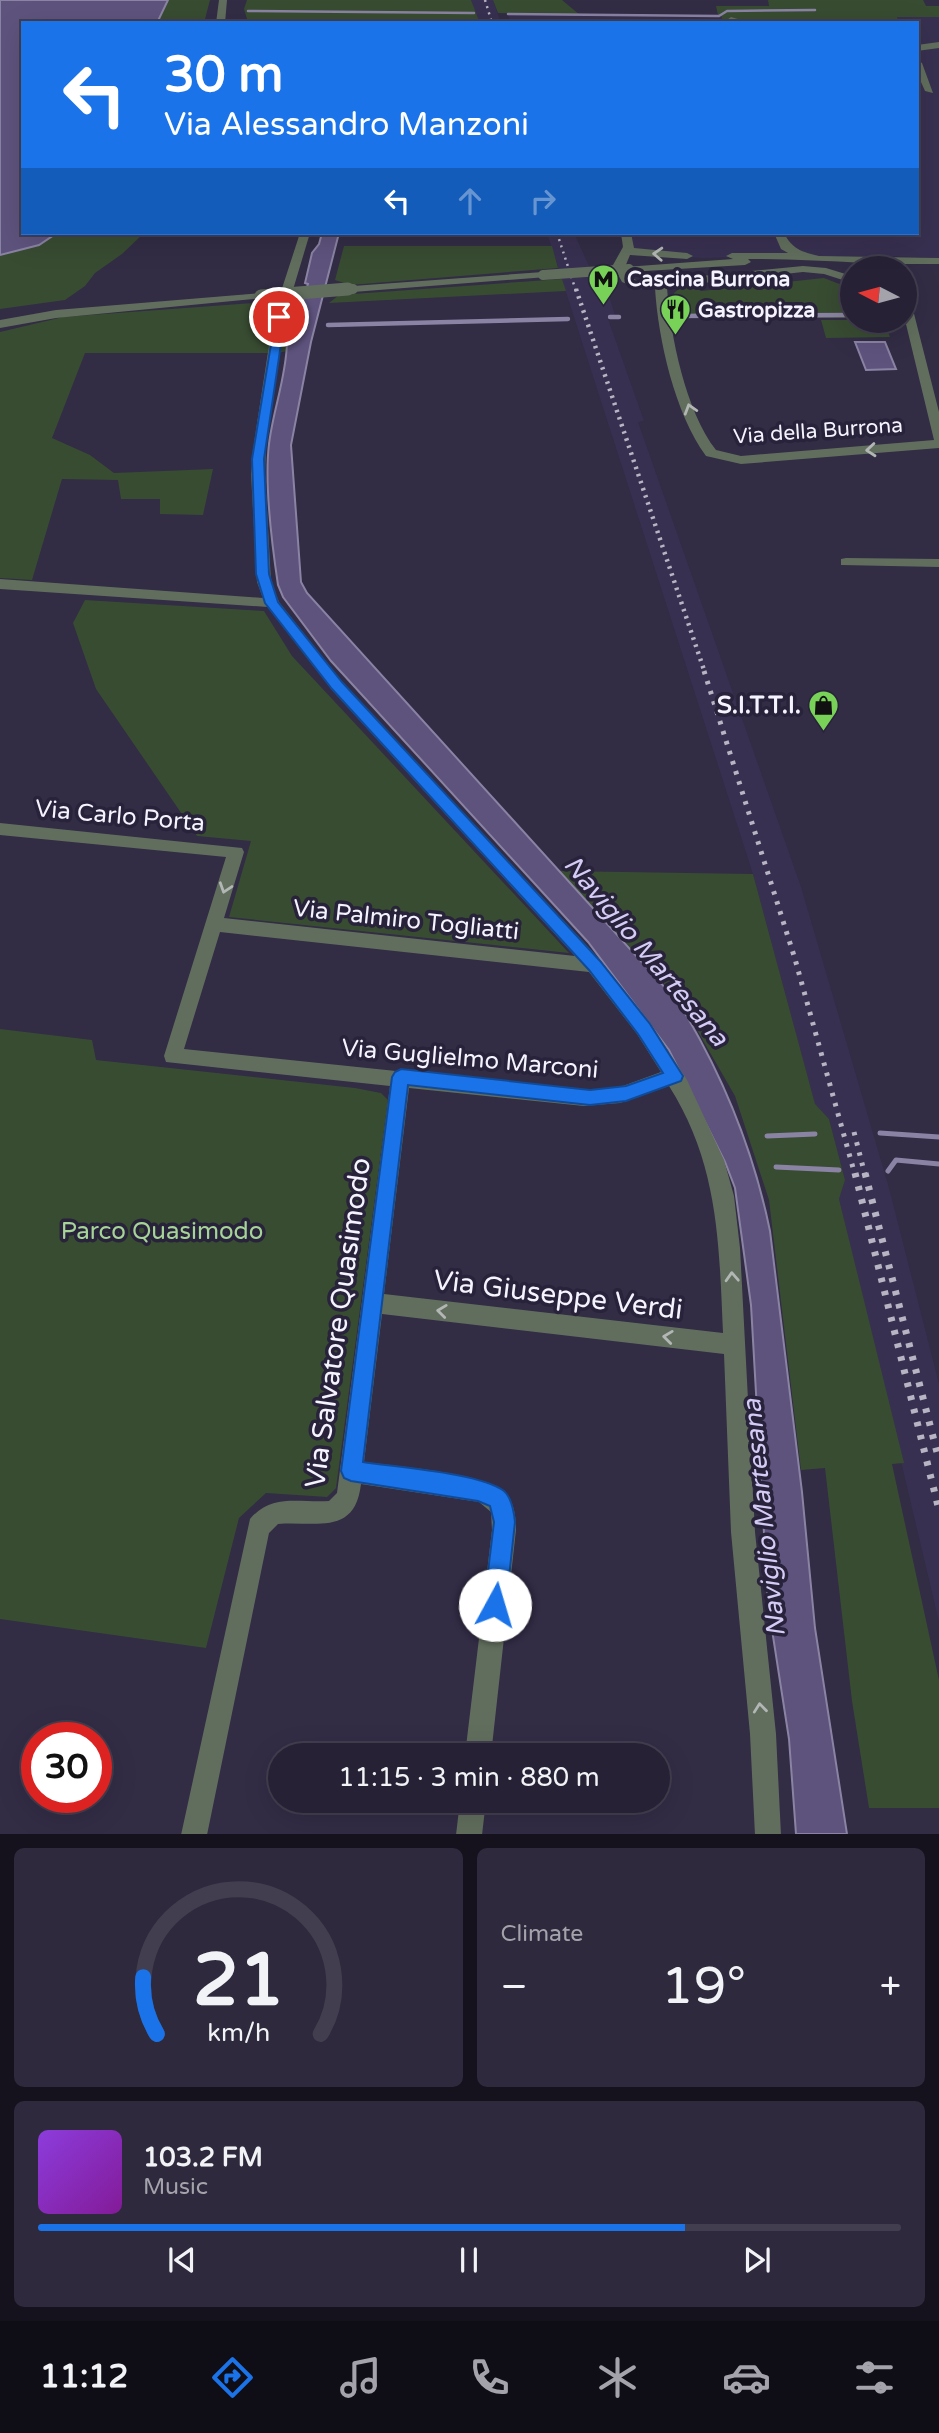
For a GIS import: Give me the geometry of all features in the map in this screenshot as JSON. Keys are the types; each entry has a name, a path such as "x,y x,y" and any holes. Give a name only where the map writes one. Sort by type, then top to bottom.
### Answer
{"street":[{"path":"220,21 223,0"},
{"path":"919,48 939,46"},
{"path":"919,66 935,91"},
{"path":"304,235 283,302 258,459 262,574 272,603 337,686 594,965 644,1029 674,1076 704,1136 720,1178 729,1240 744,1546 766,1776 768,1834"},
{"path":"627,235 629,243 627,251 619,263 625,279 639,286 803,269 840,275"},
{"path":"780,235 785,247 804,256"},
{"path":"627,251 692,256 804,256 824,260"},
{"path":"782,261 813,264 840,274"},
{"path":"0,324 64,313 353,289 629,269 840,261"},
{"path":"917,261 939,261"},
{"path":"917,263 923,261"},
{"name":"Via della Burrona","path":"661,285 662,311 700,440 706,449 719,457 746,460 939,444"},
{"path":"914,333 939,438"},
{"path":"846,562 939,563"},
{"path":"0,584 272,603"},
{"name":"Via Carlo Porta","path":"0,830 236,852 213,924"},
{"name":"Via Palmiro Togliatti","path":"213,924 594,965"},
{"name":"Via Guglielmo Marconi","path":"213,924 173,1056 590,1098 626,1094 674,1076"},
{"name":"Via Salvatore Quasimodo","path":"194,1834 258,1527 265,1516 275,1512 339,1510 348,1497 401,1077"},
{"name":"Via Giuseppe Verdi","path":"373,1303 736,1345"},
{"path":"351,1471 479,1491 492,1495 500,1502 504,1514 504,1530 479,1743"},
{"path":"469,1834 472,1813"}],"shaded area":[{"path":"471,0 493,0 500,21 478,21"},
{"path":"508,15 721,15 722,19 752,21 510,21"},
{"path":"897,17 939,17 939,258 702,258 621,253 623,244 621,235 919,235 919,21 898,21"},
{"path":"548,235 575,235 589,266 598,297 609,296 615,315 607,316 644,421 638,422 801,887 889,1188 939,1384 939,1622 839,1199 845,1180 829,1119 815,1105 753,874"}],"green space":[{"path":"168,0 210,0 205,21 158,21"},
{"path":"247,0 471,0 479,21 247,19 244,9"},
{"path":"493,0 562,0 580,15 498,13"},
{"path":"768,0 923,0 926,6 939,6 939,17 897,17 898,21 752,21 722,19 716,6 769,6"},
{"path":"54,235 142,235 122,254 95,273 85,286 65,300 0,309 0,255 39,245"},
{"path":"344,246 552,246 558,268 350,285 335,280"},
{"path":"824,278 840,284 840,318 674,318 674,293 691,285 701,291"},
{"path":"562,279 566,291 329,303 339,295"},
{"path":"253,303 253,322 294,323 287,351 85,353 52,438 90,455 114,473 213,469 203,515 160,514 160,499 121,499 118,480 62,479 32,580 0,578 0,332 63,317"},
{"path":"821,320 840,320 840,333 888,333 890,337 826,338"},
{"path":"85,600 264,611 292,656 569,953 229,917 251,841 197,836 96,689 73,623"},
{"path":"559,871 753,874 815,1104 829,1119 845,1180 839,1199 904,1463 892,1464 939,1680 939,1808 869,1808 852,1701 825,1468 801,1470 769,1200 735,1096 681,1002"},
{"name":"Parco Quasimodo","path":"0,1029 92,1040 96,1060 355,1088 381,1093 388,1100 336,1488 327,1497 266,1493 239,1518 206,1648 0,1619"}],"water":[{"path":"0,0 168,0 158,21 21,21 21,235 54,235 39,245 0,255"},
{"name":"Naviglio Martesana","path":"321,235 338,235 311,342 291,445 301,582 307,593 679,1003 723,1085 755,1170 770,1231 802,1492 815,1628 847,1834 796,1834 789,1739 768,1604 751,1305 735,1188 725,1162 669,1050 588,942 331,661 283,597 278,585 268,496 269,444 287,343 290,342 308,284 305,283 312,253"},
{"path":"855,342 885,342 896,369 866,370"}],"waterway":[{"path":"508,14 719,16 727,11 815,10"},
{"path":"248,11 474,13"},
{"path":"673,316 840,315"},
{"path":"610,317 619,317"},
{"path":"328,325 568,319"},
{"path":"880,1133 939,1137"},
{"path":"767,1136 815,1134"},
{"path":"888,1171 896,1160 939,1164"},
{"path":"776,1167 839,1170"}],"railway":[{"path":"485,0 491,21"},
{"path":"558,235 576,291"},
{"path":"576,289 705,673"},
{"path":"704,671 795,959 855,1175"},
{"path":"854,1132 865,1175"},
{"path":"855,1173 939,1510"},
{"path":"865,1173 939,1460"}],"place":[{"name":"Cascina Burrona","path":"604,306"},
{"name":"Gastropizza","path":"675,337"},
{"name":"S.I.T.T.I.","path":"824,732"}],"route":[{"path":"279,317 275,360 258,459 262,574 272,603 337,686 594,965 644,1029 674,1076 626,1094 590,1098 401,1077 351,1471 479,1491 497,1499 503,1508 504,1530 495,1605"}]}
